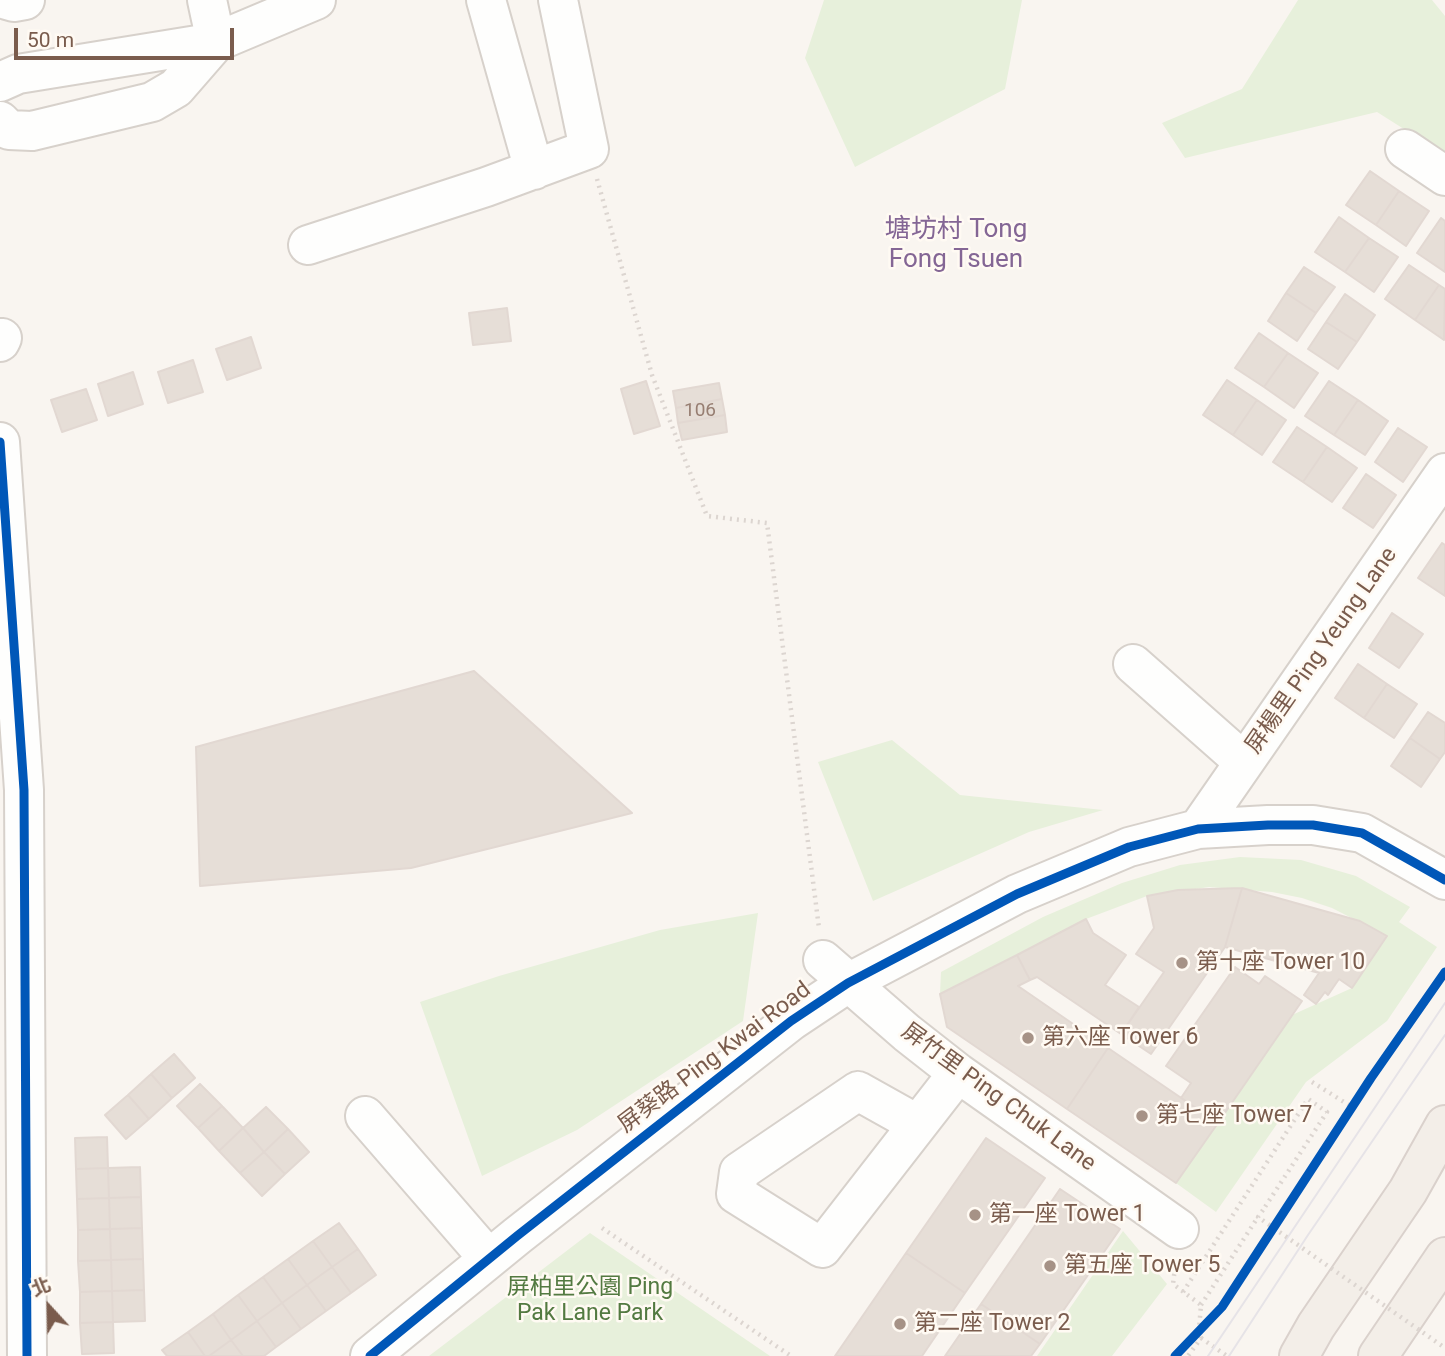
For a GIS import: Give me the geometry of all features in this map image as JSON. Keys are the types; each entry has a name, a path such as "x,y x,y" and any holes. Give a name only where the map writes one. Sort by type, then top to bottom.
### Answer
{"main road":[{"path":"1299,1356 1316,1326 1408,1191 1445,1125"},
{"path":"1378,1356 1445,1257"}],"street":[{"path":"7,0 25,0"},
{"path":"207,0 216,41"},
{"path":"0,82 18,74 216,41 316,0"},
{"path":"486,0 534,170"},
{"path":"308,245 589,149 558,0"},
{"path":"0,121 9,130 32,131 152,102 176,88 216,41"},
{"path":"1405,149 1445,176"},
{"path":"0,442 24,790 27,1356"},
{"name":"屏楊里 Ping Yeung Lane","path":"1198,830 1445,473"},
{"path":"1133,664 1244,762"},
{"name":"屏葵路 Ping Kwai Road","path":"370,1356 791,1021 835,972 1129,847 1198,830 1313,825 1362,834 1444,884"},
{"name":"屏竹里 Ping Chuk Lane","path":"835,972 958,1073 1179,1229"},
{"path":"917,1124 858,1091 739,1172 736,1194 822,1248 958,1073"},
{"path":"365,1115 489,1259"}],"path":[{"path":"589,149 652,375 707,516 767,523 835,972"},
{"path":"1312,1082 1352,1107"},
{"path":"1344,1118 1358,1098"},
{"path":"1175,1356 1200,1334 1201,1305 1327,1112 1308,1099 1183,1292"},
{"path":"1258,1216 1445,1348"},
{"path":"1265,1240 1280,1218"},
{"path":"602,1228 791,1356"},
{"path":"1179,1229 1173,1284 1201,1305"},
{"path":"1188,1356 1214,1314"},
{"path":"1200,1334 1227,1356"}],"green space":[{"path":"824,0 1022,0 1005,89 855,167 805,58"},
{"path":"1298,0 1432,0 1445,16 1445,155 1377,112 1185,158 1162,123 1242,89"},
{"path":"892,740 960,795 1103,810 1029,832 873,901 818,762"},
{"path":"1240,857 1301,860 1356,876 1410,907 1399,922 1437,947 1387,1021 1306,1082 1216,1212 1176,1183 1292,1015 1352,988 1387,936 1332,908 1302,898 1272,892 1209,887 1147,896 1086,919 940,994 941,972 1043,917 1122,883 1180,865"},
{"path":"758,913 743,1021 577,1130 482,1176 420,1002 499,976 660,930"},
{"path":"1123,1231 1167,1284 1112,1356 1037,1356"},
{"name":"屏柏里公園 Ping Pak Lane Park","path":"590,1233 770,1356 429,1356"}],"building":[{"path":"1370,171 1399,191 1376,225 1346,205"},
{"path":"1399,191 1429,211 1406,246 1376,225"},
{"path":"1339,217 1369,238 1345,272 1315,252"},
{"path":"1441,218 1445,221 1445,272 1417,253"},
{"path":"1369,238 1398,257 1374,292 1345,272"},
{"path":"1409,265 1439,285 1415,320 1385,299"},
{"path":"1304,267 1335,287 1316,313 1286,293"},
{"path":"1439,285 1445,289 1444,340 1415,320"},
{"path":"1286,293 1316,313 1297,341 1268,321"},
{"path":"1345,294 1375,315 1357,342 1326,322"},
{"path":"507,308 511,341 473,345 469,313"},
{"path":"1326,322 1357,342 1338,369 1308,349"},
{"path":"1259,333 1288,353 1264,387 1235,368"},
{"path":"251,337 261,368 227,380 216,349"},
{"path":"1288,353 1318,373 1294,408 1264,387"},
{"path":"193,360 203,392 168,403 158,372"},
{"path":"133,372 143,404 108,416 98,384"},
{"path":"1227,380 1257,400 1233,435 1203,415"},
{"path":"646,381 660,426 634,434 621,389"},
{"path":"1329,381 1358,400 1334,435 1305,416"},
{"path":"719,383 722,399 676,408 673,391"},
{"path":"86,389 97,420 62,432 51,400"},
{"path":"722,399 725,415 678,423 676,408"},
{"path":"1257,400 1286,420 1262,455 1233,435"},
{"path":"1358,400 1388,421 1365,455 1334,435"},
{"path":"725,415 727,432 682,440 678,423"},
{"path":"1297,427 1327,447 1303,482 1273,462"},
{"path":"1398,428 1427,447 1403,482 1375,462"},
{"path":"1327,447 1357,468 1332,502 1303,482"},
{"path":"1366,474 1396,495 1373,528 1343,508"},
{"path":"1442,543 1445,545 1445,596 1418,578"},
{"path":"1392,613 1423,634 1399,668 1369,648"},
{"path":"1358,664 1387,684 1364,718 1335,698"},
{"path":"474,671 632,813 411,868 200,886 196,747"},
{"path":"1387,684 1417,704 1394,738 1364,718"},
{"path":"1428,712 1445,723 1445,752 1440,759 1410,738"},
{"path":"1410,738 1440,759 1421,787 1391,766"},
{"path":"1242,888 1360,921 1387,936 1352,988 1339,979 1328,995 1325,992 1316,1004 1304,995 1319,973 1225,947"},
{"name":"第十座 Tower 10","path":"1242,888 1225,947 1151,1054 1121,1034 1164,972 1136,954 1154,928 1147,896 1178,890"},
{"path":"1086,919 1093,933 1126,955 1105,985 1139,1007 1121,1034 1037,977 1030,980 1017,955"},
{"name":"第六座 Tower 6","path":"1017,955 1030,980 1018,986 1108,1048 1067,1109 947,1027 940,994"},
{"path":"1235,967 1259,984 1265,976 1302,1001 1218,1123 1181,1098 1191,1083 1166,1066"},
{"name":"第七座 Tower 7","path":"1108,1048 1218,1123 1176,1183 1067,1109"},
{"path":"174,1054 195,1078 172,1098 151,1074"},
{"path":"151,1074 172,1098 149,1119 128,1095"},
{"path":"200,1084 222,1106 198,1128 177,1106"},
{"path":"128,1095 149,1119 126,1139 105,1115"},
{"path":"222,1106 243,1128 219,1151 198,1128"},
{"path":"266,1107 288,1129 264,1152 243,1128"},
{"path":"243,1128 264,1152 240,1173 219,1151"},
{"path":"288,1129 309,1152 285,1174 264,1152"},
{"path":"107,1137 108,1168 76,1169 75,1138"},
{"name":"第一座 Tower 1","path":"986,1138 1045,1178 965,1293 906,1253"},
{"path":"264,1152 285,1174 262,1196 240,1173"},
{"path":"140,1167 141,1197 109,1198 108,1168"},
{"path":"108,1168 109,1198 77,1199 76,1169"},
{"name":"第五座 Tower 5","path":"1060,1189 1120,1229 1040,1344 981,1304"},
{"path":"141,1197 142,1228 110,1229 109,1198"},
{"path":"109,1198 110,1229 78,1230 77,1199"},
{"path":"339,1223 358,1249 332,1267 313,1241"},
{"path":"142,1228 143,1259 111,1260 110,1229"},
{"path":"110,1229 111,1260 78,1261 78,1230"},
{"path":"313,1241 332,1267 307,1285 288,1259"},
{"path":"358,1249 376,1275 351,1293 332,1267"},
{"name":"第二座 Tower 2","path":"906,1253 965,1293 922,1356 835,1356"},
{"path":"143,1259 144,1290 112,1291 111,1260"},
{"path":"288,1259 307,1285 282,1303 263,1277"},
{"path":"111,1260 112,1291 80,1292 78,1261"},
{"path":"332,1267 351,1293 326,1311 307,1285"},
{"path":"263,1277 282,1303 257,1321 238,1295"},
{"path":"307,1285 326,1311 301,1329 282,1303"},
{"path":"144,1290 145,1321 113,1322 112,1291"},
{"path":"112,1291 113,1322 80,1323 80,1292"},
{"path":"238,1295 257,1321 231,1340 213,1314"},
{"path":"282,1303 301,1329 276,1347 257,1321"},
{"path":"981,1304 1040,1344 1031,1356 945,1356"},
{"path":"213,1314 231,1340 205,1356 188,1332"},
{"path":"257,1321 276,1347 264,1356 243,1356 231,1340"},
{"path":"113,1322 114,1353 82,1354 80,1323"},
{"path":"188,1332 205,1356 167,1356 162,1350"},
{"path":"231,1340 243,1356 209,1356"}],"tram line":[{"path":"1208,1356 1445,1003"},
{"path":"1229,1356 1445,1035"}],"cycle path":[{"path":"0,442 24,790 27,1356"},
{"path":"370,1356 517,1236 791,1021 848,983 1017,894 1129,847 1198,829 1268,825 1313,825 1362,833 1445,880"},
{"path":"1175,1356 1222,1307 1371,1078 1445,972"}],"place":[{"name":"第十座 Tower 10","path":"1182,963"},
{"name":"第六座 Tower 6","path":"1028,1038"},
{"name":"第七座 Tower 7","path":"1142,1116"},
{"name":"第一座 Tower 1","path":"975,1215"},
{"name":"第五座 Tower 5","path":"1050,1266"},
{"name":"第二座 Tower 2","path":"900,1324"}],"district":[{"name":"塘坊村 Tong Fong Tsuen","path":"956,245"}]}
